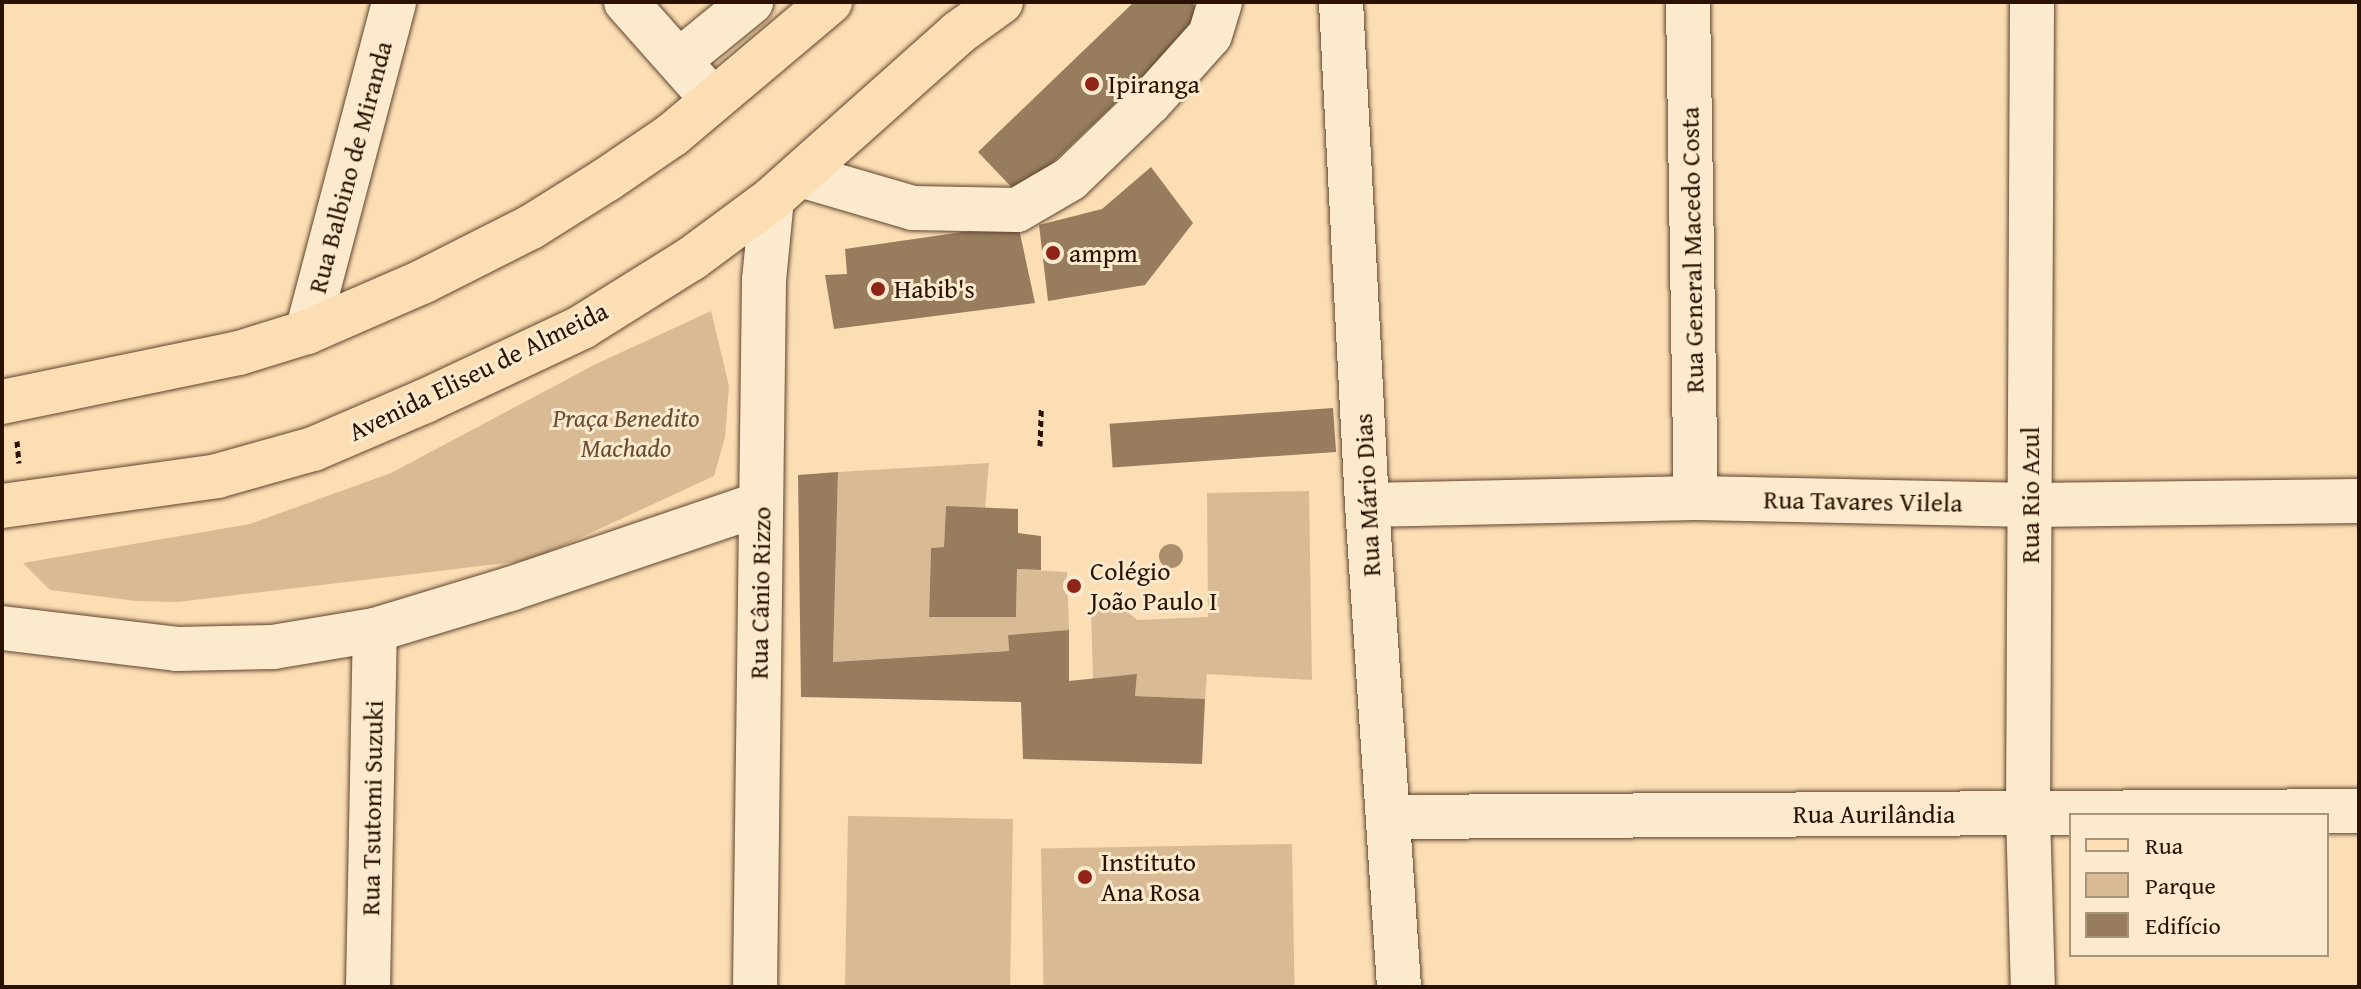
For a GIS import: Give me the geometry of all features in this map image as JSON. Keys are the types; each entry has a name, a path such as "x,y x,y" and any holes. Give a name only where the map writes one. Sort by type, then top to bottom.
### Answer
{"main road":[{"path":"2,402 239,353 307,332 422,282 531,227 672,135 830,2"},
{"name":"Avenida Eliseu de Almeida","path":"2,506 217,476 313,449 425,401 582,327 691,259 786,187 958,33 1001,2"}],"street":[{"name":"Rua Balbino de Miranda","path":"307,332 394,2"},
{"path":"626,2 713,100"},
{"path":"680,60 751,2"},
{"path":"786,187 913,208 1017,210 1070,179 1149,103 1210,35 1220,2"},
{"name":"Rua Mário Dias","path":"1341,2 1367,505 1399,987"},
{"name":"Rua General Macedo Costa","path":"1688,2 1696,498"},
{"name":"Rua Rio Azul","path":"2032,2 2028,813 2033,987"},
{"name":"Rua Cânio Rizzo","path":"755,987 764,280 786,187"},
{"name":"Rua Tavares Vilela","path":"1367,505 1696,498 2030,505 2359,501"},
{"path":"2,628 177,649 273,647 375,630 510,589 760,504"},
{"name":"Rua Tsutomi Suzuki","path":"368,987 375,630"},
{"name":"Rua Aurilândia","path":"1389,817 2359,811"}],"path":[{"path":"1040,446 1041,408"}],"green space":[{"name":"Praça Benedito Machado","path":"711,311 729,386 725,437 714,476 532,560 177,602 136,601 50,590 23,563 250,524 391,473 596,364"},
{"path":"989,463 985,508 946,506 944,547 931,548 929,617 1016,617 1017,569 1067,572 1069,630 1008,635 1009,651 833,662 838,472"},
{"path":"1309,491 1312,680 1207,674 1205,699 1135,696 1137,675 1093,679 1091,609 1119,605 1137,620 1208,617 1207,493"},
{"path":"848,816 1013,819 1010,987 845,987"},
{"path":"1292,844 1294,987 1043,987 1041,848"}],"building":[{"name":"Ipiranga","path":"1134,2 1191,2 1205,17 1019,195 978,152"},
{"path":"1151,167 1193,223 1145,285 1048,301 1039,225 1102,209"},
{"path":"1018,224 1035,303 834,329 825,275 847,274 845,249"},
{"path":"1333,408 1336,452 1113,468 1110,424"},
{"path":"838,472 833,662 1009,651 1008,635 1069,630 1069,681 1137,674 1135,696 1205,699 1202,764 1023,759 1021,702 801,697 798,475"},
{"path":"946,506 1018,509 1018,533 1041,536 1041,570 1017,569 1016,617 929,617 931,548 944,547"}],"place":[{"name":"Ipiranga","path":"1092,84"},
{"name":"ampm","path":"1053,253"},
{"name":"Habib's","path":"878,289"},
{"name":"Colégio João Paulo I","path":"1074,586"},
{"name":"Instituto Ana Rosa","path":"1085,877"}]}
